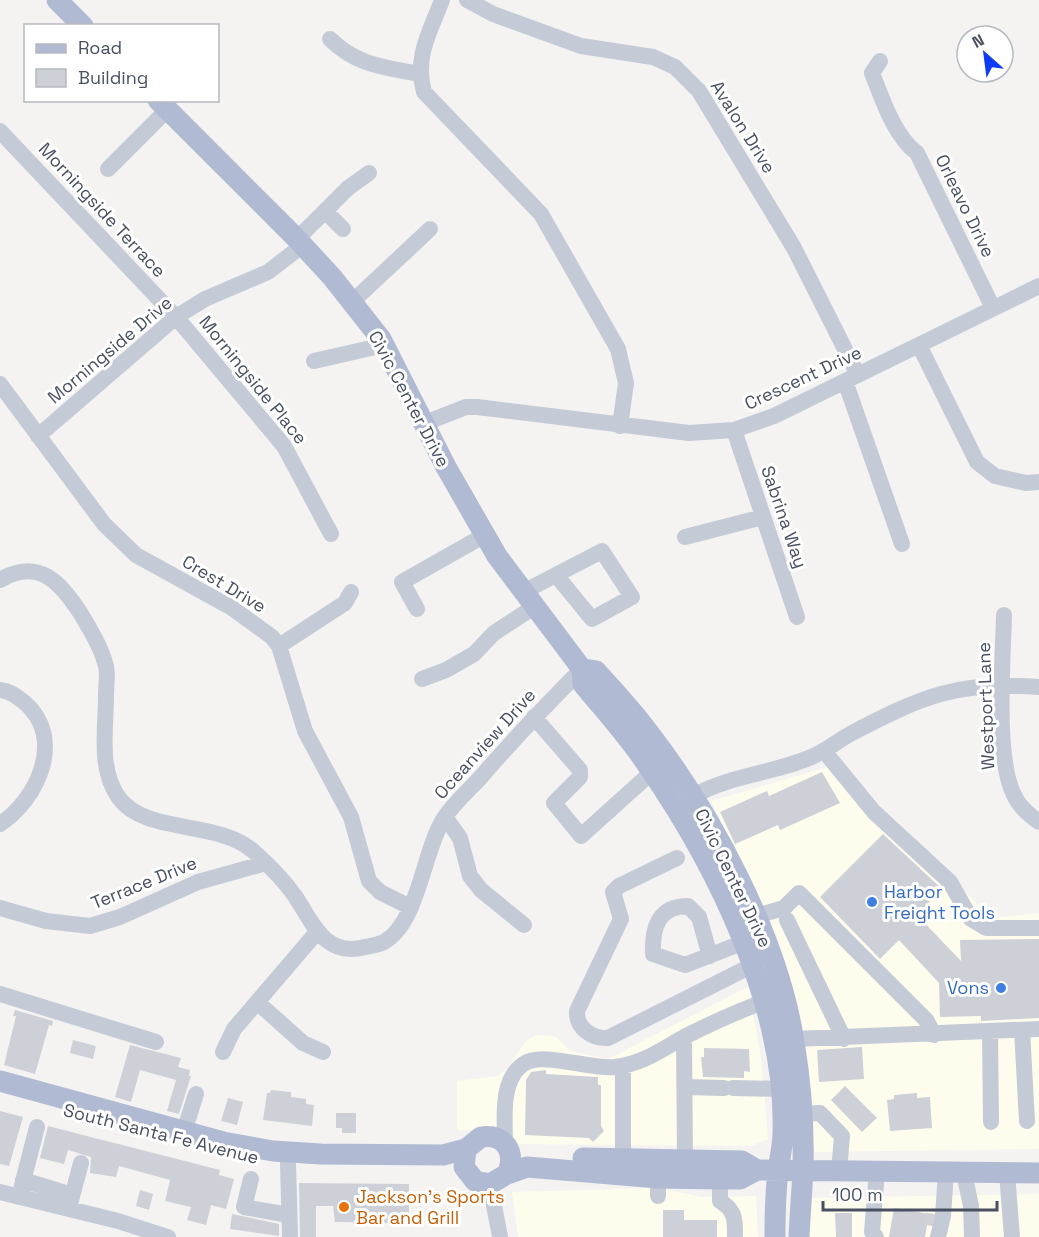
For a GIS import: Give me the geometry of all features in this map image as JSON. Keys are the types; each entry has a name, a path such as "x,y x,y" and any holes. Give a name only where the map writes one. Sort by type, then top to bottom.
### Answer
{"main road":[{"path":"57,0 81,24"},
{"name":"Civic Center Drive","path":"162,105 300,242 352,302 384,345 446,467 485,535 528,599 582,669 583,684 650,769 700,850 720,887 766,1001 781,1089 783,1134 778,1170 775,1237"},
{"name":"Civic Center Drive","path":"582,669 596,670 649,733 693,796 756,916 784,994 794,1039 803,1171 800,1237"},
{"path":"650,769 661,774 674,793 679,796 693,796"},
{"name":"South Santa Fe Avenue","path":"0,1082 247,1148 291,1153 443,1155 466,1149 481,1137 496,1137 508,1148 530,1157 742,1161 757,1170"},
{"name":"South Santa Fe Avenue","path":"0,1092 213,1150 288,1163 452,1166 466,1172 475,1181 499,1179 527,1167 658,1187 720,1179 740,1179 757,1170 1039,1173"},
{"path":"499,1179 511,1165 508,1148"},
{"path":"466,1149 464,1162 466,1172"}],"street":[{"path":"442,0 422,54 419,74 424,92 541,214 618,349 626,383 620,426"},
{"name":"Avalon Drive","path":"467,0 493,14 581,46 653,57 675,67 699,91 794,248 851,378 902,544"},
{"path":"330,39 346,54 376,66 419,74"},
{"name":"Orleavo Drive","path":"880,61 872,73 886,106 908,146 917,153 993,308"},
{"path":"108,169 162,105"},
{"name":"Morningside Terrace","path":"0,131 176,317"},
{"name":"Morningside Drive","path":"38,436 176,317 205,299 268,272 300,242 325,211 369,173"},
{"path":"325,211 343,229"},
{"path":"352,302 430,229"},
{"name":"Crescent Drive","path":"425,423 466,407 477,407 689,433 734,430 774,416 1039,286"},
{"name":"Morningside Place","path":"176,317 284,446 331,534"},
{"path":"314,361 384,345"},
{"path":"919,345 977,462 995,476 1026,483 1039,482"},
{"name":"Crest Drive","path":"0,384 104,524 136,555 232,608 272,637 279,646"},
{"name":"Sabrina Way","path":"734,430 797,617"},
{"path":"685,537 763,517"},
{"path":"417,609 402,582 485,535"},
{"path":"422,679 446,670 474,654 555,575 602,551 632,597 592,620 555,575"},
{"name":"Oceanview Drive","path":"0,580 21,571 40,572 64,588 96,638 107,669 105,760 108,779 129,809 143,816 229,837 248,847 266,863 295,896 317,932 332,945 356,950 383,942 396,932 410,907 434,838 445,817 534,717 582,669"},
{"path":"351,591 345,603 279,646 305,731 351,817 369,881 380,892 410,907"},
{"name":"Westport Lane","path":"1004,615 1002,684 1004,756 1008,780 1020,805 1039,822"},
{"path":"693,796 731,778 804,760 926,697 969,687 1002,684 1039,687"},
{"path":"0,690 9,691 33,710 39,722 45,756 40,777 30,795 14,815 0,824"},
{"path":"534,717 580,770 580,777 554,803 581,836 650,769"},
{"path":"824,751 874,812 950,882 971,919 986,928 1039,928"},
{"path":"445,817 460,838 470,876 481,890 524,925"},
{"path":"677,858 619,886 614,892 621,919 577,1011 576,1020 580,1026 597,1038 608,1038 751,966"},
{"name":"Terrace Drive","path":"0,908 46,921 90,926 120,917 198,882 266,863"},
{"path":"756,916 784,908 799,893 927,1022 934,1035"},
{"path":"788,920 844,1039"},
{"path":"223,1052 234,1029 317,932"},
{"path":"710,956 742,943"},
{"path":"0,993 156,1042"},
{"path":"508,1148 506,1093 519,1066 530,1060 549,1058 568,1064 623,1066 642,1062 684,1037 766,1001"},
{"path":"257,1002 303,1043 323,1052"},
{"path":"794,1039 844,1039 1039,1029"},
{"path":"1022,1030 1027,1121"},
{"path":"990,1032 991,1122"},
{"path":"684,1037 685,1161"},
{"path":"623,1066 623,1159"},
{"path":"685,1088 781,1089"},
{"path":"184,1132 196,1094"},
{"path":"800,1114 820,1113 842,1136 839,1171"},
{"path":"19,1197 37,1127"},
{"path":"70,1203 81,1162"},
{"path":"288,1163 290,1237"},
{"path":"876,1237 872,1232 877,1172"},
{"path":"936,1223 955,1173"},
{"path":"955,1173 971,1206 972,1237"},
{"path":"1007,1173 1012,1237"},
{"path":"251,1179 244,1208 289,1215"},
{"path":"499,1179 500,1237"},
{"path":"720,1179 720,1201 735,1215 735,1237"},
{"path":"23,1180 70,1203 168,1237"},
{"path":"0,1192 19,1197 70,1203"}],"shaded area":[{"path":"838,764 991,918 1039,913 1039,1149 814,1152 795,996 749,883 711,801"},
{"path":"748,987 761,1057 768,1139 751,1146 519,1144 510,1138 486,1130 457,1130 457,1081 498,1076 509,1067 525,1042 536,1035 555,1036 570,1051 608,1059"},
{"path":"657,1188 702,1197 756,1196 758,1237 518,1237 512,1192"},
{"path":"1039,1194 1039,1237 807,1237 808,1198"}],"building":[{"path":"822,772 840,803 780,830 778,825 735,844 720,812 767,791 769,796"},
{"path":"883,834 942,889 917,915 961,961 960,940 1039,939 1039,1018 981,1021 981,1016 940,1017 939,983 899,940 880,959 820,897"},
{"path":"15,1010 53,1021 52,1026 49,1025 35,1074 4,1065 16,1016 13,1016"},
{"path":"73,1040 96,1046 93,1059 70,1053"},
{"path":"130,1045 181,1058 178,1067 190,1070 189,1076 191,1076 179,1114 167,1111 176,1080 140,1070 131,1102 115,1097"},
{"path":"862,1047 864,1079 819,1082 817,1050"},
{"path":"704,1048 749,1049 750,1072 744,1071 744,1078 703,1077 701,1057 704,1057"},
{"path":"546,1070 546,1074 598,1077 598,1085 601,1085 601,1126 604,1131 593,1142 589,1138 525,1135 526,1080 531,1072"},
{"path":"845,1086 877,1118 862,1132 831,1100"},
{"path":"271,1090 291,1092 291,1097 306,1099 306,1104 314,1105 312,1126 263,1120 267,1093"},
{"path":"917,1093 917,1098 930,1097 932,1128 890,1131 887,1100 894,1099 894,1095"},
{"path":"228,1098 243,1102 237,1125 221,1121"},
{"path":"0,1111 23,1117 9,1166 0,1164"},
{"path":"336,1113 356,1113 356,1133 342,1133 342,1128 336,1128"},
{"path":"48,1126 220,1170 219,1175 234,1179 226,1209 211,1205 206,1225 187,1220 191,1207 165,1201 170,1180 119,1166 116,1177 90,1173 91,1157 68,1150 64,1164 40,1158"},
{"path":"299,1183 409,1184 409,1223 335,1222 333,1206 316,1206 316,1237 300,1237"},
{"path":"140,1190 153,1194 149,1210 136,1206"},
{"path":"894,1208 929,1214 925,1237 889,1237"},
{"path":"663,1210 684,1210 684,1220 717,1220 717,1237 663,1237"},
{"path":"835,1213 852,1213 852,1237 836,1237"},
{"path":"232,1214 279,1224 279,1236 230,1229"}],"tunnel":[{"path":"932,1226 934,1214"}],"place":[{"name":"Harbor Freight Tools","path":"872,902"},
{"name":"Vons","path":"1001,988"},
{"name":"Jackson's Sports Bar and Grill","path":"344,1207"}]}
